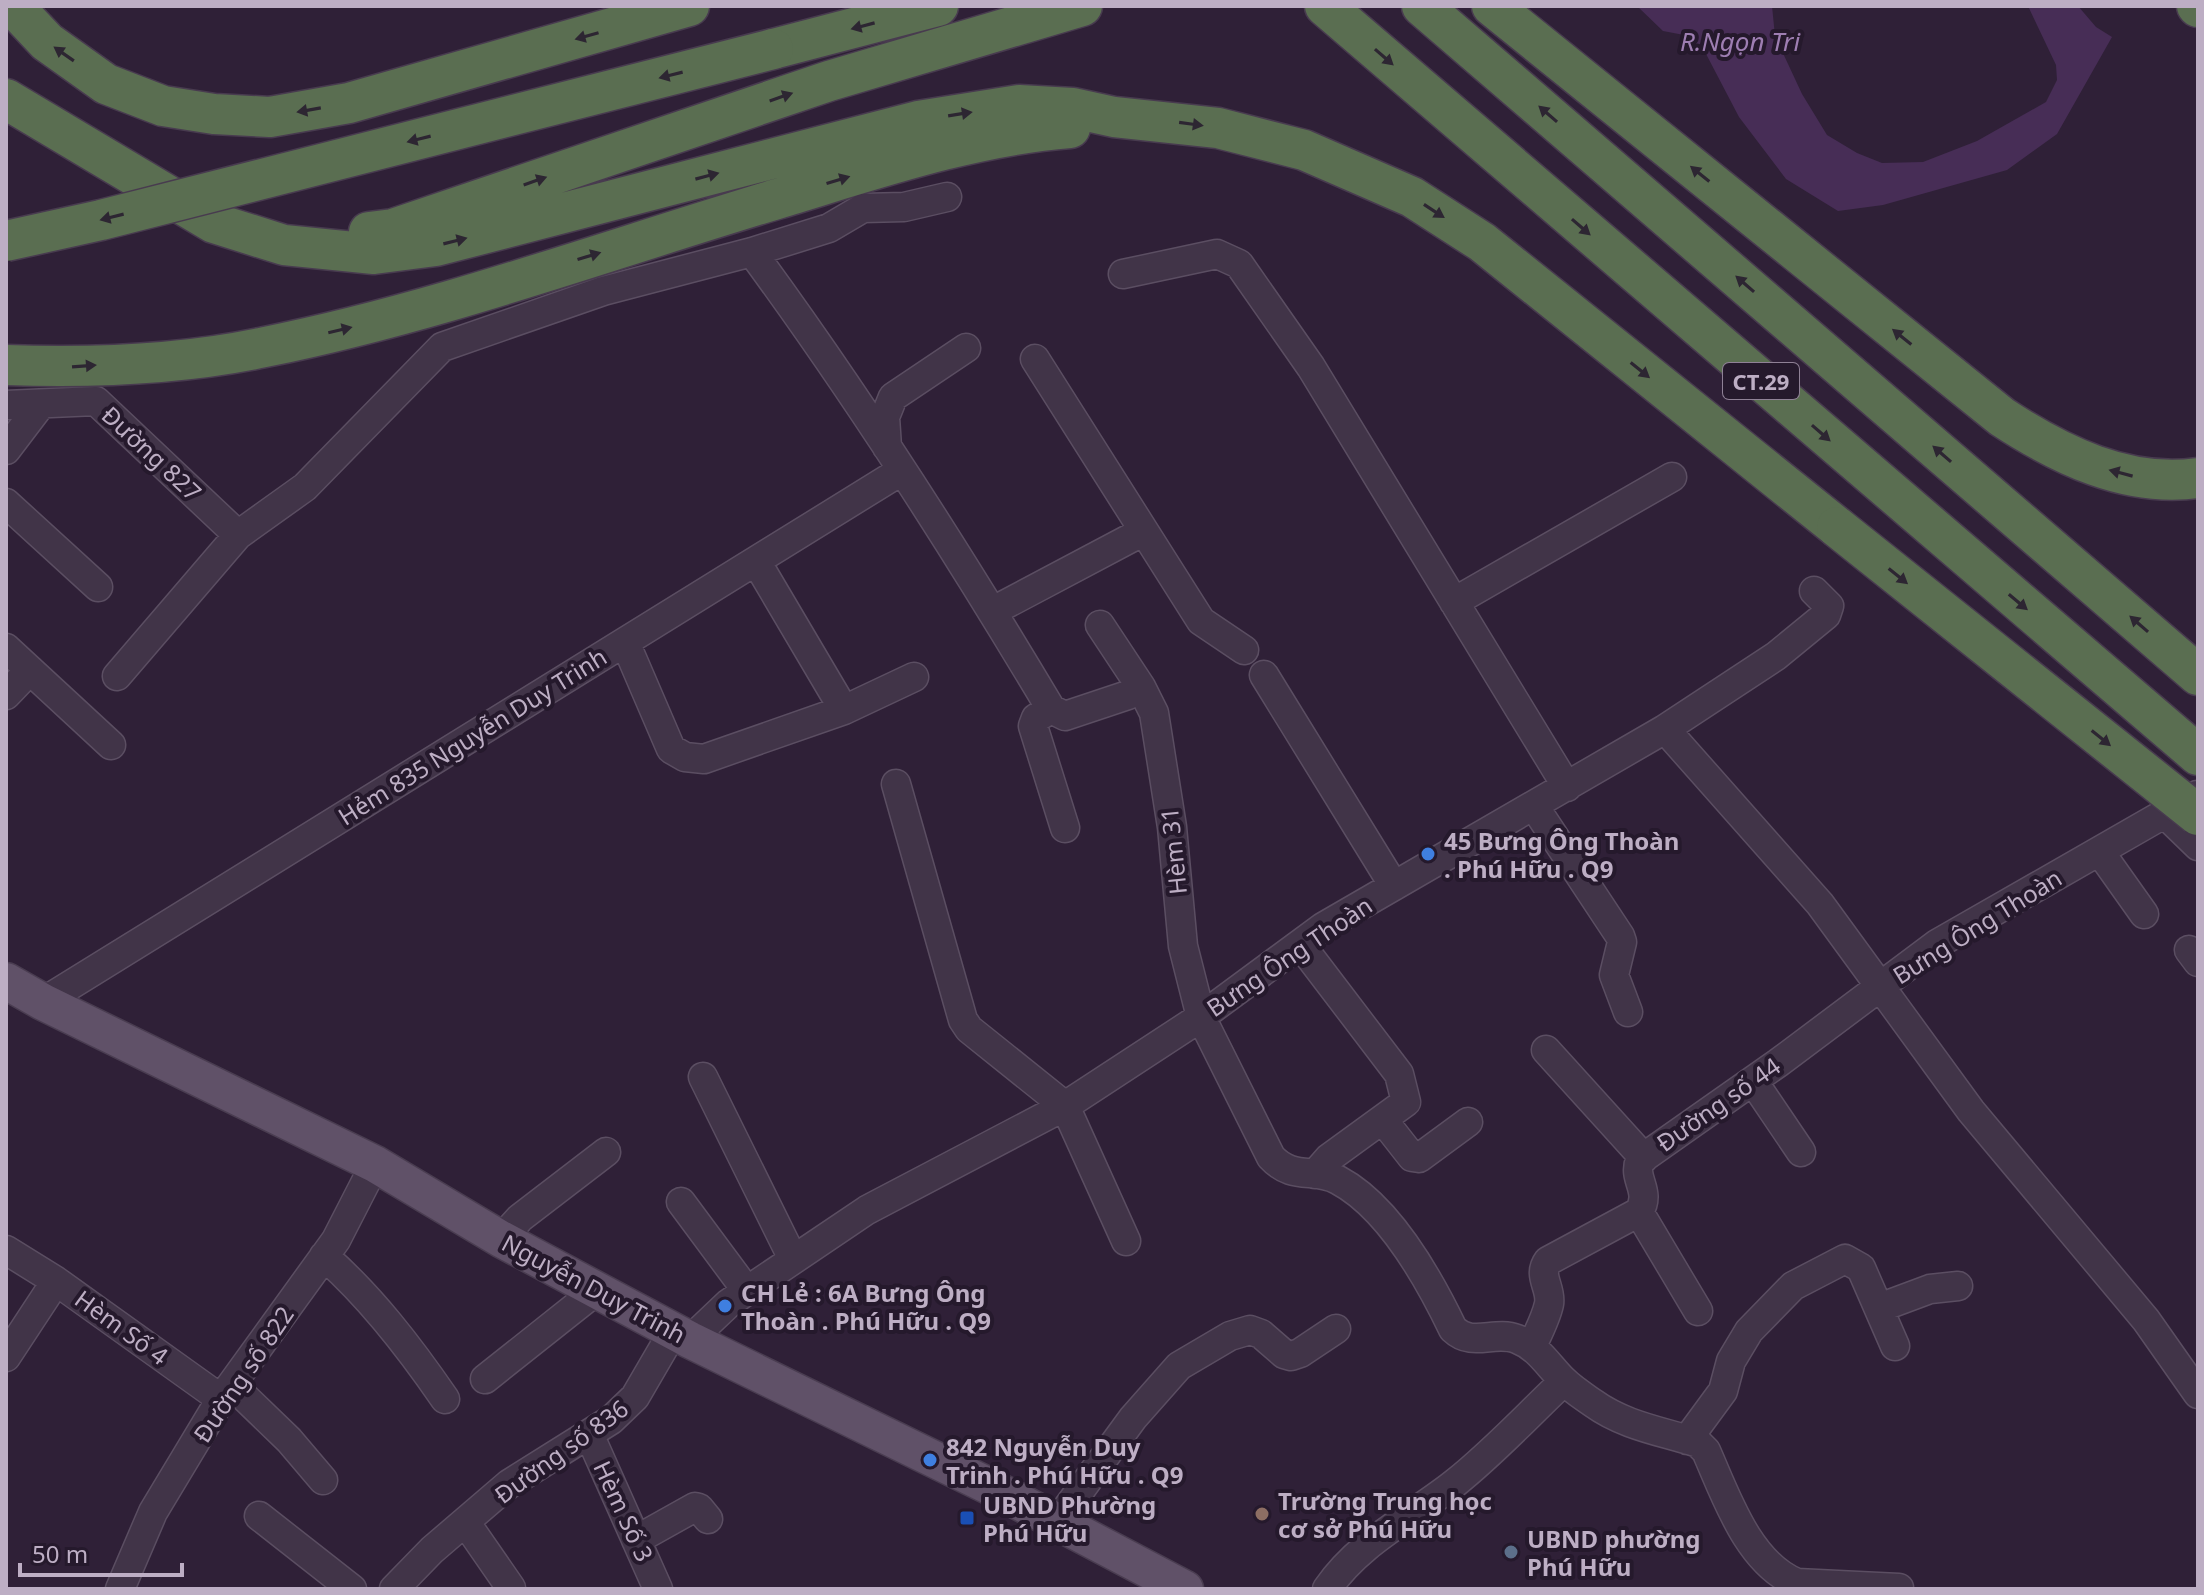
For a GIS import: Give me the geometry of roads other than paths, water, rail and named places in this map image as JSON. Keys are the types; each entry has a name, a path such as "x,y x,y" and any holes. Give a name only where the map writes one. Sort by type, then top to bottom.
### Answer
{"highway":[{"path":"13,6 47,42 106,84 163,106 214,114 270,117 349,103 689,6"},
{"path":"6,241 101,220 938,6"},
{"path":"214,223 286,234 342,235 393,229 829,81 1082,6"},
{"name":"CT.29","path":"1325,6 2198,755"},
{"name":"CT.29","path":"1422,6 2198,675"},
{"path":"1492,6 2002,417 2037,440 2079,460 2131,476 2182,480 2198,478"},
{"path":"6,99 214,223 284,245 374,254 436,246 918,121 1019,105 1073,108 1114,117 1218,128 1304,150 1412,197 1482,242 1837,527 2181,814"},
{"path":"6,365 68,367 197,358 264,348 399,315 919,156 1026,132 1084,127 1114,117"}],"main road":[{"name":"Nguyễn Duy Trinh","path":"6,981 375,1164 501,1239 682,1335 1057,1522 1176,1587"}],"street":[{"path":"117,676 238,535 305,487 442,347 603,291 752,252 829,228 863,208 904,207 947,197"},
{"path":"752,252 829,356 993,611 1051,709 1065,716 1128,695 1141,687"},
{"path":"1123,274 1217,254 1239,264 1311,367 1567,787"},
{"path":"894,459 885,417 893,397 966,348"},
{"path":"1035,359 1201,621 1244,650"},
{"name":"Đường 827","path":"6,405 96,401 238,535"},
{"path":"6,450 41,404"},
{"name":"Hẻm 835 Nguyễn Duy Trinh","path":"43,1002 756,561 894,459"},
{"path":"1454,602 1672,477"},
{"path":"6,503 98,587"},
{"path":"993,611 1144,531"},
{"path":"756,561 844,710"},
{"path":"1665,729 1776,656 1826,615 1829,606 1814,591"},
{"name":"Hèm 31","path":"1100,625 1141,687 1154,713 1172,827 1183,946 1201,1017 1271,1157 1288,1171 1329,1176 1374,1206 1423,1273 1460,1337 1471,1340 1508,1336 1532,1346"},
{"path":"625,642 671,749 685,757 704,759 844,710 914,677"},
{"path":"6,648 111,745"},
{"path":"6,695 30,670"},
{"path":"1264,675 1394,886"},
{"path":"1051,709 1036,718 1033,726 1065,828"},
{"name":"Bưng Ông Thoàn","path":"682,1335 867,1210 1065,1106 1201,1017 1323,927 1665,729 1820,904 1881,985 1937,944 2100,852 2181,814 2198,794"},
{"path":"896,784 963,1020 969,1029 1065,1106 1126,1241"},
{"path":"1534,806 1620,936 1622,942 1614,975 1628,1012"},
{"path":"2181,814 2198,846"},
{"path":"2100,852 2144,914"},
{"path":"1300,944 1399,1074 1406,1102 1329,1158 1315,1174"},
{"path":"1881,985 1971,1111 2146,1320 2198,1394"},
{"name":"Đường số 44","path":"1639,1212 1644,1205 1645,1194 1637,1171 1640,1160 1753,1081 1881,985"},
{"path":"1546,1050 1644,1158"},
{"path":"703,1077 793,1259"},
{"path":"1753,1081 1801,1152"},
{"path":"1383,1120 1412,1157 1419,1158 1468,1122"},
{"path":"501,1239 520,1218 606,1152"},
{"name":"Đường số 822","path":"120,1589 153,1512 227,1392 336,1240 375,1164"},
{"path":"681,1202 747,1291"},
{"path":"1698,1311 1639,1212 1548,1261 1543,1273 1550,1301 1532,1346 1564,1381 1622,1421 1698,1443 1706,1451 1753,1548 1786,1578 1797,1583 1899,1588"},
{"path":"6,1250 56,1281"},
{"path":"324,1256 373,1305 445,1399"},
{"path":"1687,1440 1723,1391 1739,1345 1749,1331 1793,1286 1845,1259 1861,1268 1895,1346"},
{"name":"Hèm Số 4","path":"6,1357 56,1281 227,1392 289,1440 323,1480"},
{"path":"1879,1308 1930,1289 1958,1286"},
{"path":"485,1379 597,1290"},
{"path":"1057,1522 1133,1418 1179,1366 1230,1336 1250,1330 1261,1334 1284,1354 1291,1356 1336,1329"},
{"name":"Đường số 836","path":"394,1589 432,1550 509,1484 611,1420 635,1397 682,1335"},
{"path":"1327,1589 1374,1538 1455,1483 1564,1381"},
{"name":"Hèm Số 3","path":"589,1434 658,1589"},
{"path":"636,1540 695,1507 708,1519"},
{"path":"259,1516 352,1589"},
{"path":"466,1523 511,1588"}],"water":[{"name":"R.Ngọn Tri","path":"1637,6 1772,6 1775,36 1802,94 1827,135 1857,153 1882,163 1923,162 1977,141 2046,102 2057,80 2056,65 2028,6 2078,6 2096,27 2112,37 2057,134 2007,170 1883,205 1838,211 1786,179 1739,117 1705,52 1684,35 1663,31"}],"place":[{"name":"45 Bưng Ông Thoàn . Phú Hữu . Q9","path":"1428,854"},
{"name":"CH Lẻ : 6A Bưng Ông Thoàn . Phú Hữu . Q9","path":"725,1306"},
{"name":"842 Nguyễn Duy Trinh . Phú Hữu . Q9","path":"930,1460"},
{"name":"Trường Trung học cơ sở Phú Hữu","path":"1262,1514"},
{"name":"UBND Phường Phú Hữu","path":"967,1518"},
{"name":"UBND phường Phú Hữu","path":"1511,1552"}]}
